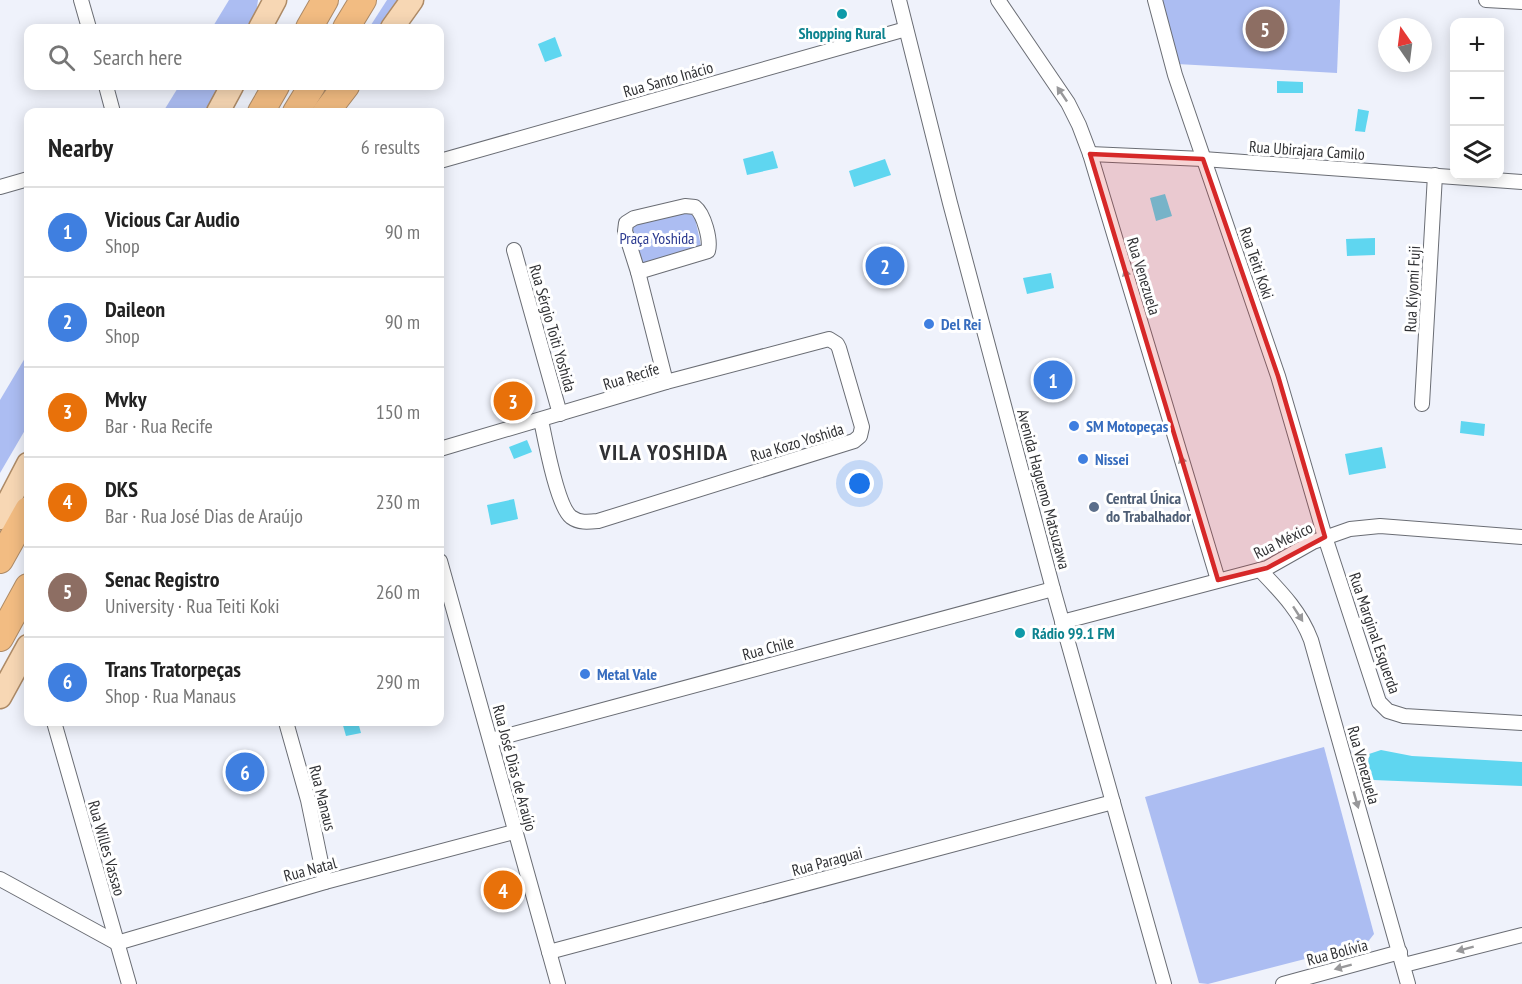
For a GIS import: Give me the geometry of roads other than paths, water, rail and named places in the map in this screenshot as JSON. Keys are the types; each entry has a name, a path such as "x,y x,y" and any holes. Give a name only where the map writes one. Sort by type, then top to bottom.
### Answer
{"highway":[{"path":"311,24 325,0"},
{"path":"348,24 363,0"},
{"path":"263,108 274,90"},
{"path":"298,108 310,90"},
{"path":"329,108 343,90"},
{"path":"0,560 24,517"},
{"path":"0,638 24,594"}],"main road":[{"path":"263,24 275,0"},
{"path":"395,24 412,0"},
{"path":"343,108 354,90"},
{"path":"0,518 24,472"},
{"path":"0,697 24,653"}],"street":[{"path":"81,0 88,24"},
{"path":"262,24 266,0"},
{"name":"Avenida Haguemo Matsuzawa","path":"899,0 1053,589 1164,984"},
{"name":"Rua Venezuela","path":"998,0 1068,103 1079,124 1218,580"},
{"name":"Rua Teiti Koki","path":"1155,0 1175,75 1278,376 1325,537"},
{"path":"1486,0 1522,2"},
{"name":"Rua Santo Inácio","path":"444,160 906,29"},
{"path":"107,90 112,108"},
{"name":"Rua Ubirajara Camilo","path":"1090,154 1203,159 1522,182"},
{"name":"Rua Kiyomi Fuji","path":"1422,404 1435,175"},
{"path":"0,187 24,180"},
{"path":"638,272 706,252 709,247 708,242 697,208 685,206 627,222 625,231 638,272 666,382"},
{"name":"Rua Sérgio Toiti Yoshida","path":"514,250 560,414"},
{"name":"Rua Recife","path":"444,448 666,382 818,340 834,340"},
{"name":"Rua Kozo Yoshida","path":"540,420 564,510 571,517 580,521 598,521 857,440 862,433 861,421 839,348 834,340"},
{"name":"Rua México","path":"1062,622 1260,570 1313,542 1361,527 1380,526 1522,537"},
{"name":"Rua Marginal Esquerda","path":"1325,537 1375,693 1385,709 1404,716 1522,723"},
{"name":"Rua Venezuela","path":"1260,570 1289,600 1304,622 1311,640 1408,984"},
{"name":"Rua José Dias de Araújo","path":"444,575 557,984"},
{"name":"Rua Chile","path":"491,740 1053,589"},
{"name":"Rua Willes Vassao","path":"55,726 129,984"},
{"name":"Rua Manaus","path":"286,726 308,800 325,882"},
{"name":"Rua Paraguai","path":"549,952 1113,802"},
{"name":"Rua Natal","path":"117,943 325,882 514,832"},
{"path":"0,879 117,943"},
{"name":"Rua Bolívia","path":"1283,984 1522,934"}],"place":[{"name":"Shopping Rural","path":"842,14"},
{"name":"Senac Registro","path":"1265,29"},
{"name":"Daileon","path":"885,266"},
{"name":"Del Rei","path":"929,324"},
{"name":"Vicious Car Audio","path":"1053,380"},
{"name":"Mvky","path":"513,401"},
{"name":"SM Motopeças","path":"1074,426"},
{"name":"Nissei","path":"1083,459"},
{"name":"Central Única do Trabalhador","path":"1094,507"},
{"name":"Rádio 99.1 FM","path":"1020,633"},
{"name":"Metal Vale","path":"585,674"},
{"name":"Trans Tratorpeças","path":"245,772"},
{"name":"DKS","path":"503,890"}],"district":[{"name":"VILA YOSHIDA","path":"664,452"}],"park label":[{"name":"Praça Yoshida","path":"657,238"}]}
